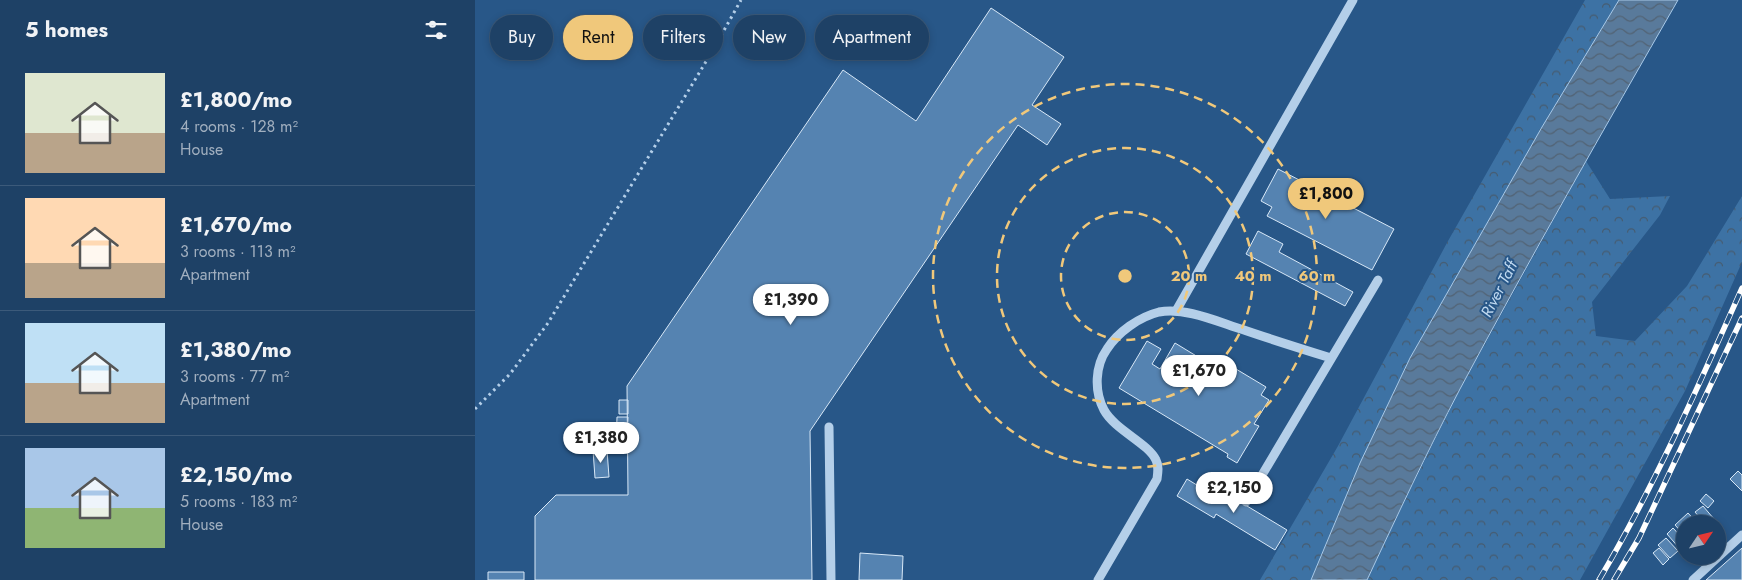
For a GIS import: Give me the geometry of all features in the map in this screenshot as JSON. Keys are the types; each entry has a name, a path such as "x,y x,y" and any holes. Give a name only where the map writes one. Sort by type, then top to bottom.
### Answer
{"street":[{"path":"1176,311 1353,0"},
{"path":"1246,502 1378,280"},
{"path":"1098,580 1157,479 1159,470 1156,460 1151,453 1117,426 1104,410 1099,394 1097,377 1099,362 1108,347 1120,333 1136,321 1159,312 1176,311 1199,316 1331,358"},
{"path":"829,427 831,580"},
{"path":"1693,580 1742,535"}],"path":[{"path":"475,409 510,374 548,323 713,50 741,0"}],"green space":[{"path":"1585,0 1619,0 1542,127 1410,358 1360,463 1311,580 1260,580 1338,446 1448,241"},
{"path":"1586,161 1610,199 1670,196 1660,215 1592,302 1596,336 1635,341 1687,286 1742,196 1742,262 1685,391 1580,580 1367,580 1459,391"}],"water":[{"name":"River Taff","path":"1619,0 1678,0 1540,242 1460,389 1367,580 1311,580 1360,463 1410,358 1542,127"}],"building":[{"path":"991,8 1064,57 1032,105 1061,124 1047,145 1018,125 810,431 812,580 535,580 535,516 556,495 628,495 627,386 843,70 916,121"},
{"path":"1278,169 1394,229 1372,270 1267,216 1272,207 1261,201"},
{"path":"1258,231 1283,244 1279,252 1353,292 1345,306 1246,254"},
{"path":"1147,341 1161,349 1152,364 1160,369 1175,343 1226,374 1231,366 1266,387 1261,395 1269,400 1254,424 1259,426 1237,463 1227,457 1228,454 1119,388"},
{"path":"619,400 628,400 628,414 619,414"},
{"path":"617,417 628,417 627,445 616,445"},
{"path":"593,450 607,450 609,477 595,478"},
{"path":"1738,471 1742,475 1742,491 1730,479"},
{"path":"1187,479 1218,498 1222,491 1287,530 1275,550 1216,514 1214,518 1177,496"},
{"path":"1706,494 1714,501 1708,508 1700,501"},
{"path":"1703,506 1711,515 1698,515 1695,512"},
{"path":"1673,528 1676,531 1676,544 1667,534"},
{"path":"1666,538 1676,549 1676,553 1670,558 1658,545"},
{"path":"1659,548 1669,559 1663,565 1653,553"},
{"path":"1742,548 1742,580 1706,580 1723,565 1726,565 1726,562"},
{"path":"860,553 903,556 902,580 859,580"},
{"path":"488,572 524,572 524,580 488,580"}],"railway":[{"path":"1599,580 1657,473 1742,288"},
{"path":"1614,580 1639,538 1742,318"}]}
